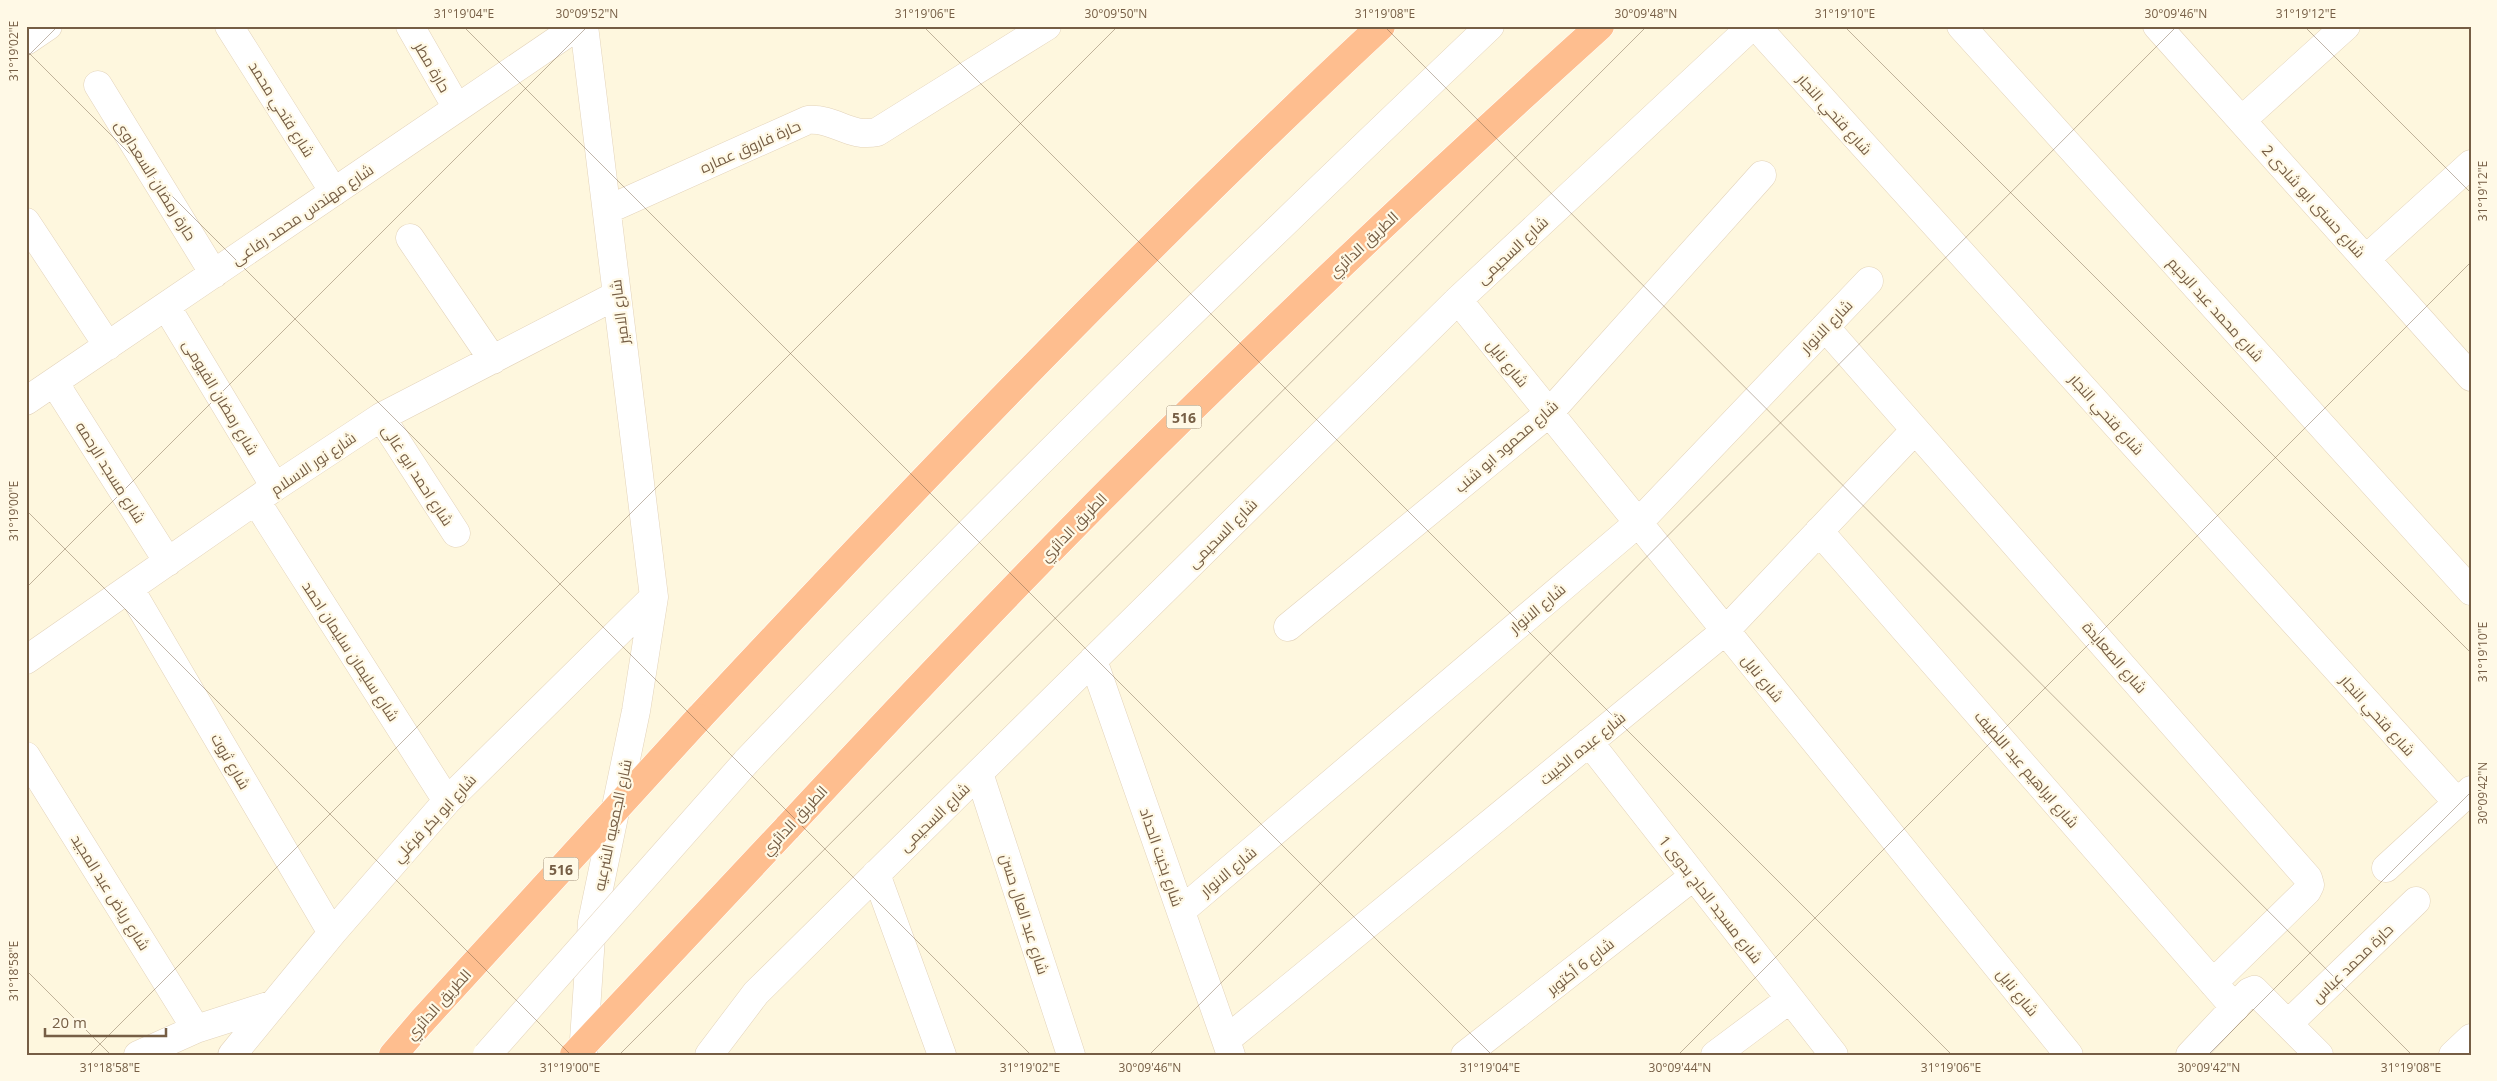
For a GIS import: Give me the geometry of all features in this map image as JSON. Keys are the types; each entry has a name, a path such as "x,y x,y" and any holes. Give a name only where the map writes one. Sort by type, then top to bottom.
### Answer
{"highway":[{"name":"الطريق الدائري","path":"393,1055 699,718 861,544 1026,374 1193,207 1381,26"},
{"name":"الطريق الدائري","path":"574,1055 949,654 1122,477 1458,154 1600,26"}],"street":[{"path":"26,41 48,26"},
{"name":"شارع فتحي محمد","path":"229,26 334,192"},
{"name":"حارة مطر","path":"410,26 457,108"},
{"name":"شارع مهندس محمد رفاعى","path":"26,401 578,26"},
{"name":"شارع الامير","path":"584,26 654,597"},
{"name":"حارة فاروق عماره","path":"607,210 808,120 830,121 851,132 864,135 877,132 1047,26"},
{"path":"487,1055 746,762 862,640 1135,366 1490,26"},
{"name":"شارع السحيمى","path":"710,1055 756,993 876,874 1458,300 1752,26"},
{"name":"شارع فتحي النجار","path":"1756,26 2464,796"},
{"name":"شارع محمد عبد الرحيم","path":"1961,26 2471,591"},
{"name":"شارع حسنى ابو شادى 2","path":"2157,26 2366,260 2469,371"},
{"path":"2242,120 2346,26"},
{"name":"حارة رمضان السعداوى","path":"98,85 214,274"},
{"path":"2366,260 2471,164"},
{"name":"شارع محمود ابو شنب","path":"1288,627 1549,413 1762,175"},
{"path":"26,222 108,346"},
{"path":"410,238 493,360"},
{"name":"شارع الانوار","path":"1181,911 1638,523 1869,280"},
{"name":"شارع نور الاسلام","path":"26,660 265,494 381,417 617,295"},
{"name":"شارع نايل","path":"1458,300 2069,1055"},
{"name":"شارع رمضان الفيومى","path":"166,306 265,494"},
{"name":"شارع الصعايدة","path":"1825,327 2308,878 2310,885 2307,892 2213,983"},
{"name":"شارع مسجد الرحمه","path":"54,382 168,562"},
{"name":"شارع احمد ابو غالى","path":"381,417 456,533"},
{"name":"شارع عبده الخبيت","path":"1228,1048 1589,742 1725,631 1915,430"},
{"name":"شارع سليمان سليمان احمد","path":"265,494 447,800"},
{"name":"شارع ابراهيم عبد اللطيف","path":"1820,531 2235,1008"},
{"name":"شارع ثروت","path":"130,589 332,932"},
{"name":"شارع ابو بكر فرغلي","path":"232,1055 332,932 447,800 654,597"},
{"name":"شارع الجمعيه الشرعيه","path":"583,1055 592,922 636,711 654,597"},
{"name":"شارع بخيت الحداد","path":"1093,660 1228,1048"},
{"name":"شارع مسجد الحاج بدوى 1","path":"1589,742 1834,1055"},
{"name":"شارع رياض عبد المجيد","path":"26,756 196,1028"},
{"name":"شارع عبد العال حسن","path":"979,773 1071,1055"},
{"path":"2386,868 2464,796"},
{"path":"876,874 942,1055"},
{"name":"شارع 6 أكتوبر","path":"1465,1055 1694,876"},
{"name":"حارة محمد عباس","path":"2288,1024 2416,901"},
{"path":"2190,1055 2254,990 2319,1055"},
{"path":"1715,1055 1790,999"},
{"path":"138,1055 196,1028 274,1004"},
{"path":"2453,1055 2471,1038"}]}
